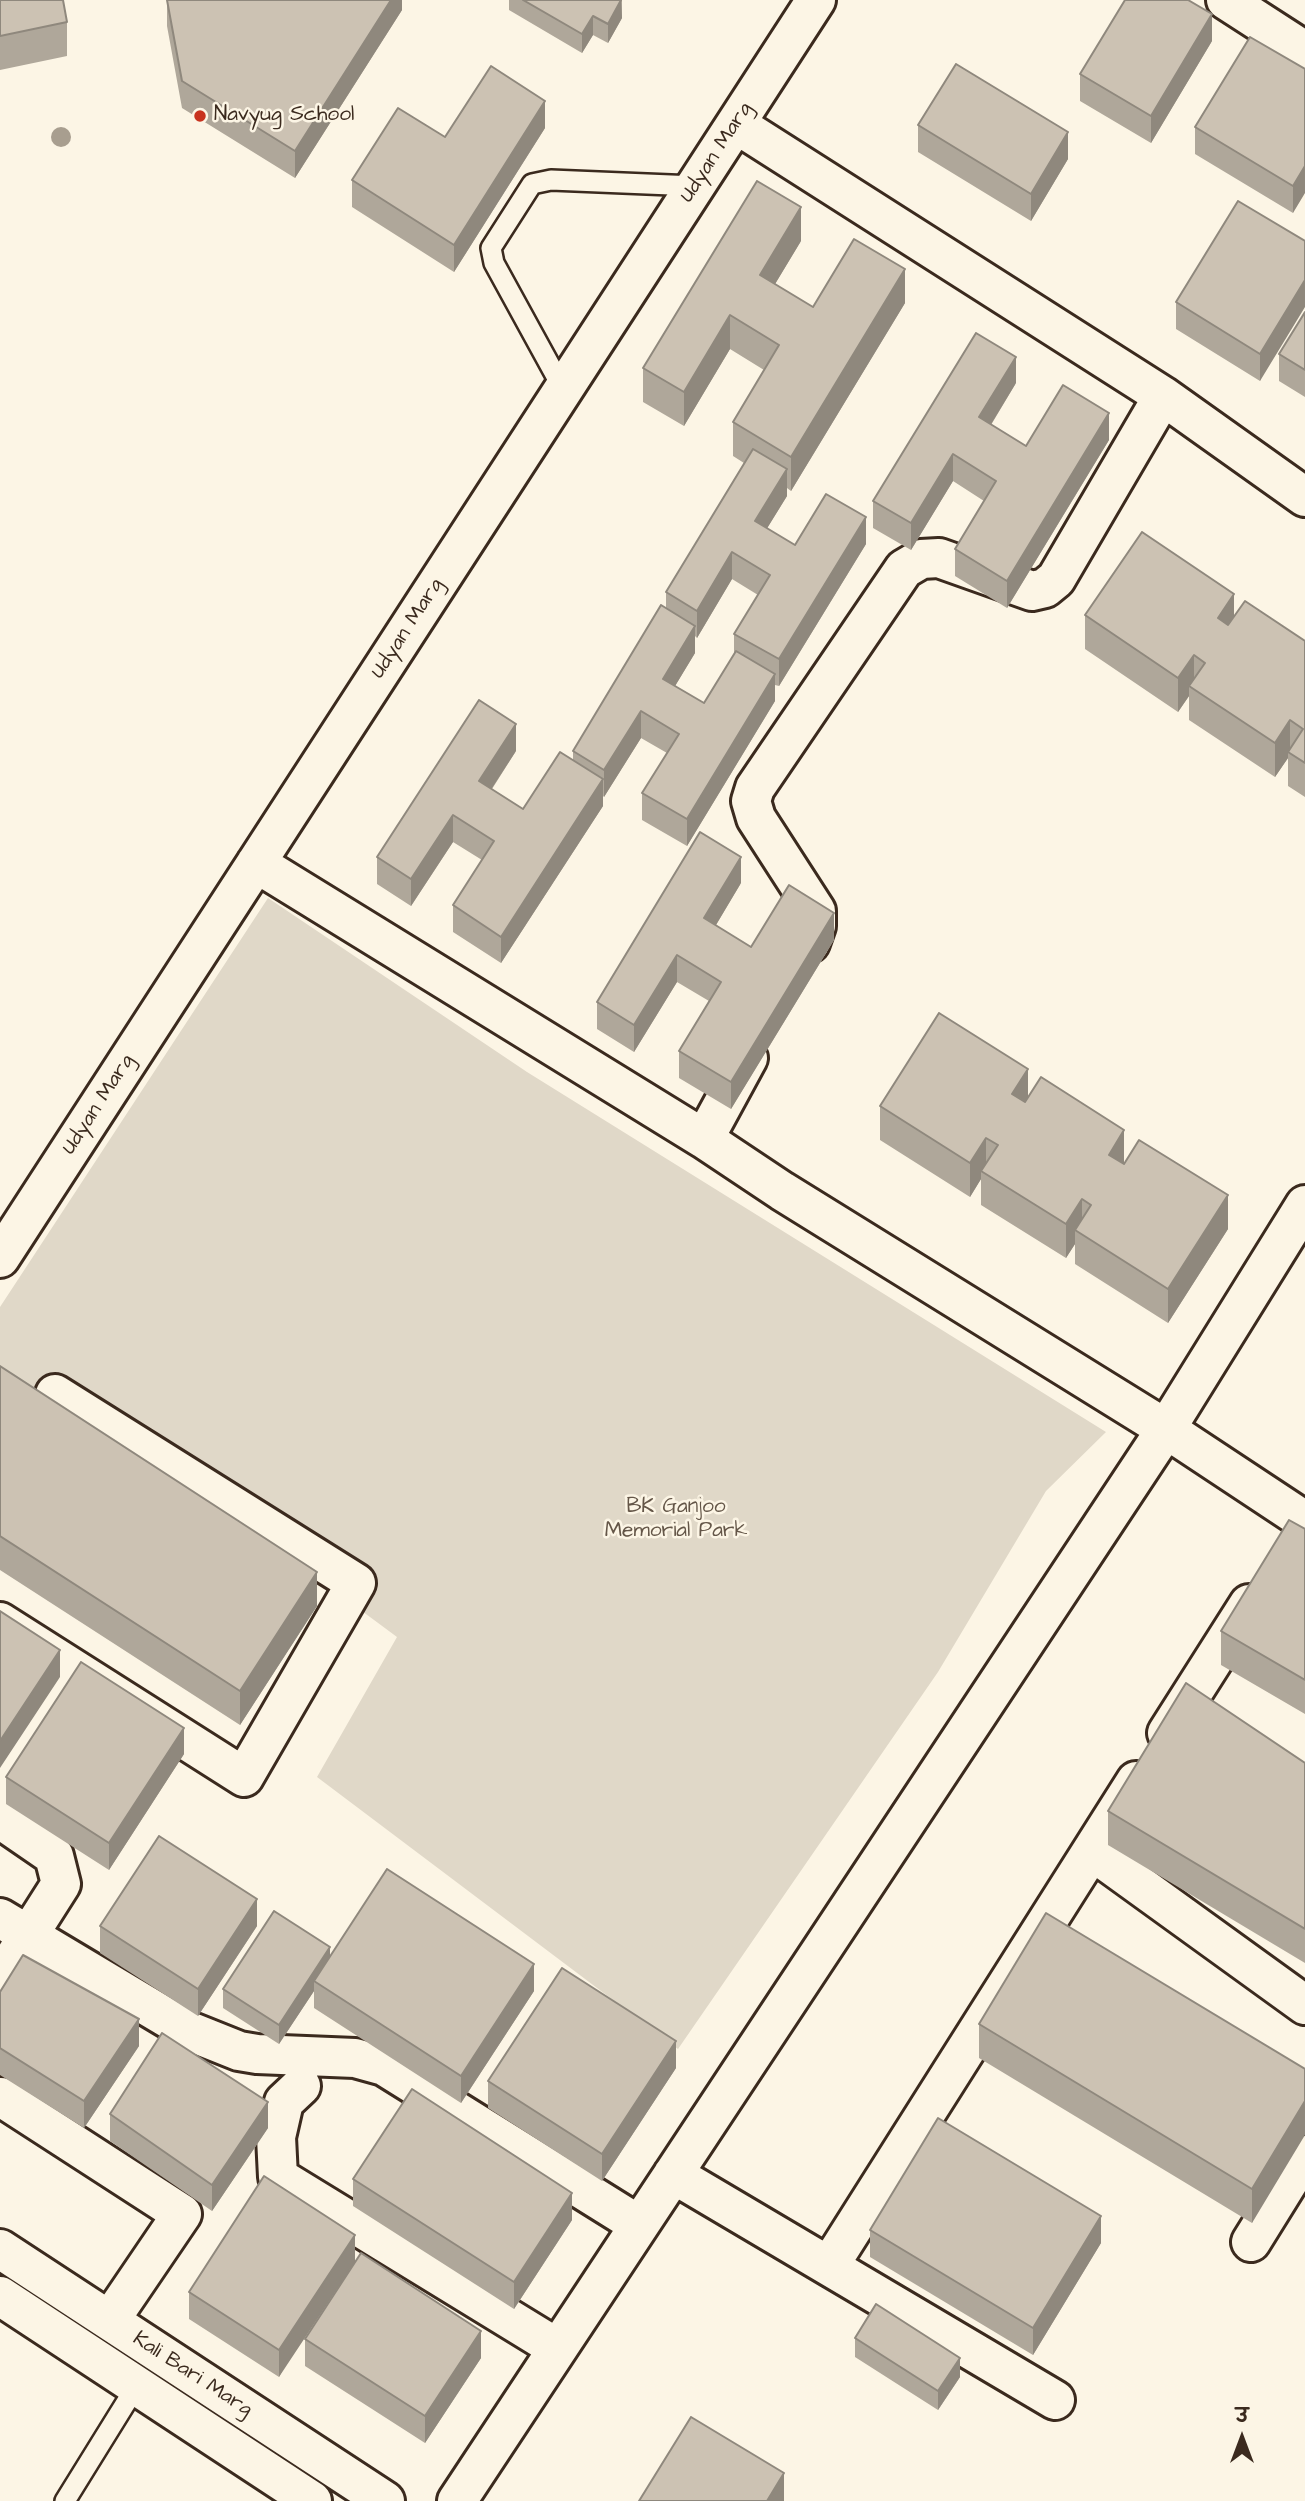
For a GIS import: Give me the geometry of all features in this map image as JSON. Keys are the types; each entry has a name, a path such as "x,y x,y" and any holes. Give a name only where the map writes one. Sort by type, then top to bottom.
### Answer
{"street":[{"name":"Udyan Marg","path":"0,1258 816,0"},
{"path":"1226,0 1305,51"},
{"path":"736,124 1163,396 1305,496"},
{"path":"793,975 811,940 816,926 816,911 756,818 751,801 755,788 904,569 921,559 939,558 1032,591 1045,588 1056,579 1163,396"},
{"path":"256,863 704,1139 782,1191 1166,1429 1299,1528"},
{"path":"704,1139 767,1022"},
{"path":"457,2501 1166,1429 1305,1205"},
{"path":"0,1622 244,1777 356,1583 55,1394"},
{"path":"829,2266 1060,1928 1092,1852 1204,1701 1266,1577"},
{"path":"0,1790 75,1670"},
{"path":"0,1819 54,1856 61,1884 14,1927 0,1980"},
{"path":"1092,1852 1305,2005"},
{"path":"14,1927 189,2031 239,2051 355,2058 384,2066 639,2225"},
{"path":"301,2085 284,2102 276,2137 278,2177 557,2348"},
{"path":"1,2097 182,2214 110,2320"},
{"path":"1251,2242 1305,2155"},
{"path":"673,2174 1055,2400"},
{"name":"Kali Bari Marg","path":"0,2249 385,2501"},
{"name":"Kali Bari Marg","path":"0,2296 312,2501"},
{"path":"51,2330 74,2297"}],"lane":[{"path":"563,389 494,264 491,248 532,184 551,180 695,186"},
{"path":"65,2501 158,2352"}],"green space":[{"name":"BK Ganjoo Memorial Park","path":"268,898 527,1072 1106,1432 1046,1491 938,1672 678,2049 317,1777 397,1637 247,1526 0,1378 0,1307"}],"building":[{"path":"0,0 63,0 67,22 0,36"},
{"path":"167,0 391,0 295,151 182,81"},
{"path":"523,0 621,0 608,24 593,16 582,34"},
{"path":"1125,0 1188,0 1212,14 1151,116 1080,74"},
{"path":"1250,37 1305,69 1305,166 1293,186 1195,127"},
{"path":"956,64 1068,132 1031,194 918,125"},
{"path":"491,66 545,101 454,245 352,180 398,108 445,137"},
{"path":"757,181 801,207 760,275 813,307 854,239 905,269 791,457 733,422 779,345 730,315 684,392 643,368"},
{"path":"1238,201 1305,241 1305,280 1260,354 1176,302"},
{"path":"1305,312 1305,370 1279,354"},
{"path":"976,333 1016,357 979,417 1026,446 1063,385 1109,413 1007,581 955,549 996,481 953,454 911,523 873,501"},
{"path":"753,449 787,469 755,521 795,545 826,494 866,517 779,659 734,634 770,575 732,552 697,611 666,592"},
{"path":"1142,532 1234,594 1218,618 1228,625 1245,601 1305,641 1305,763 1288,752 1303,729 1290,720 1275,743 1189,686 1205,663 1194,655 1178,678 1085,615"},
{"path":"661,605 695,626 663,679 704,703 736,651 775,674 687,819 642,793 679,734 641,711 604,770 573,751"},
{"path":"479,700 516,724 479,781 523,809 560,752 603,779 501,937 453,905 494,841 453,815 411,879 377,857"},
{"path":"700,832 741,857 704,918 751,947 789,885 834,913 731,1082 679,1051 721,982 677,955 634,1025 597,1002"},
{"path":"939,1013 1028,1069 1012,1094 1025,1102 1041,1077 1124,1130 1109,1155 1124,1164 1139,1140 1228,1195 1168,1289 1075,1230 1091,1205 1082,1199 1066,1224 981,1171 998,1145 986,1138 970,1163 880,1106"},
{"path":"0,1366 317,1572 240,1691 0,1536"},
{"path":"1289,1520 1305,1529 1305,1680 1221,1631"},
{"path":"0,1611 60,1650 0,1741"},
{"path":"81,1662 184,1728 109,1843 6,1777"},
{"path":"1186,1683 1305,1763 1305,1929 1108,1811"},
{"path":"159,1836 257,1899 198,1989 100,1926"},
{"path":"387,1869 534,1964 461,2076 314,1981"},
{"path":"274,1911 330,1947 279,2025 223,1989"},
{"path":"1046,1913 1305,2069 1305,2101 1252,2189 979,2024"},
{"path":"23,1955 139,2019 84,2101 0,2048 0,1992"},
{"path":"562,1968 676,2041 602,2154 488,2081"},
{"path":"162,2033 268,2102 212,2185 110,2114"},
{"path":"412,2089 572,2193 514,2282 353,2179"},
{"path":"938,2118 1101,2216 1033,2328 870,2230"},
{"path":"264,2176 355,2235 279,2350 189,2292"},
{"path":"361,2253 481,2331 425,2416 305,2339"},
{"path":"876,2304 960,2358 938,2391 855,2338"},
{"path":"691,2417 784,2473 767,2501 639,2501"}],"place":[{"name":"Navyug School","path":"200,116"}]}
